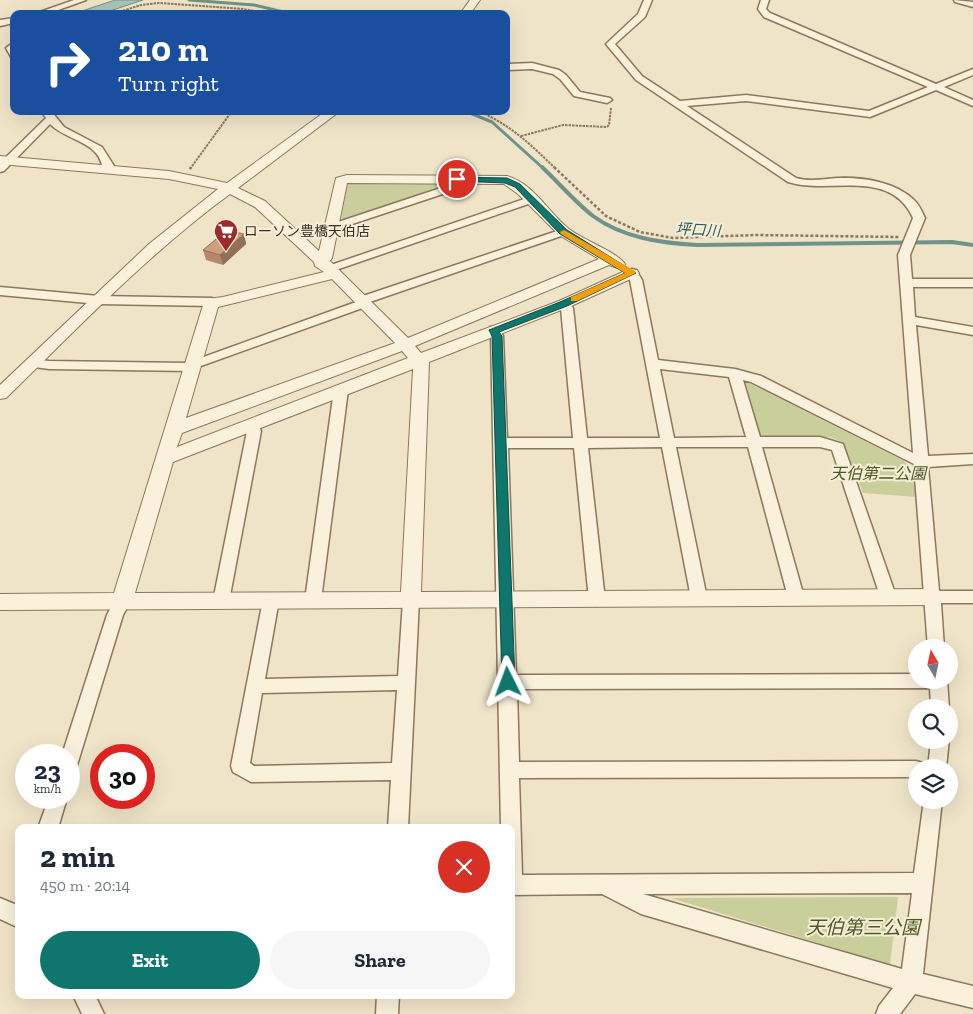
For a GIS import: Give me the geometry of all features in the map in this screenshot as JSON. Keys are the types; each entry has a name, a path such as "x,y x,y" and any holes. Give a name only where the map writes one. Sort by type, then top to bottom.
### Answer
{"street":[{"path":"51,10 82,0"},
{"path":"648,0 642,15 610,44 639,78 792,180 809,184 843,180 894,191 912,205 919,218 904,255 908,283 935,639"},
{"path":"766,0 762,9 767,15 973,103"},
{"path":"958,0 973,5"},
{"path":"510,67 546,68 563,77 576,94 606,100"},
{"path":"676,104 746,98 870,114 938,88 973,72"},
{"path":"3,163 44,124 48,115 61,129 98,149 108,166 108,170"},
{"path":"0,394 154,247 192,215 329,115"},
{"path":"3,163 184,177 229,188 260,204 406,344 421,363 398,824"},
{"path":"328,269 326,258 341,182 347,179 472,179 507,180 533,200 564,232 632,273 636,280 654,364 699,598"},
{"path":"332,227 466,184 472,179"},
{"path":"0,291 99,300 223,302 533,200"},
{"path":"32,363 49,366 192,366 363,302 564,232"},
{"path":"174,429 406,344 611,259"},
{"path":"164,459 417,359 564,304 632,273"},
{"path":"908,283 973,283"},
{"path":"75,744 115,615 122,602 212,302"},
{"path":"564,304 567,308 582,442 597,600"},
{"path":"911,320 973,331"},
{"path":"494,330 497,336 511,824"},
{"path":"654,364 735,373 756,379 922,462 973,459"},
{"path":"735,373 796,597"},
{"path":"314,600 341,390"},
{"path":"221,601 254,431 252,425"},
{"path":"500,443 820,442 838,447 888,596"},
{"path":"0,602 973,597"},
{"path":"271,600 240,766 251,774 402,771"},
{"path":"508,682 908,680"},
{"path":"255,686 406,683"},
{"path":"510,770 908,769"},
{"path":"49,824 54,809"},
{"path":"887,1014 911,982 932,809"},
{"path":"515,885 923,884"},
{"path":"607,886 641,904 911,982 973,997"},
{"path":"0,908 15,916"},
{"path":"86,999 92,1014"},
{"path":"387,1014 388,999"}],"path":[{"path":"126,10 141,5 159,3 249,10"},
{"path":"521,136 563,125 606,127 609,125 612,105 606,100"},
{"path":"184,177 229,115"},
{"path":"487,115 498,120 521,136 598,211 616,223 640,232 682,238 756,236 910,241"}],"green space":[{"path":"347,182 459,182 341,221"},
{"name":"天伯第二公園","path":"745,381 904,461 914,472 917,497 863,493 842,442 830,437 759,436"},
{"name":"天伯第三公園","path":"898,897 890,965 671,898"}],"water":[{"path":"115,0 143,0 113,10 85,10"}],"building":[{"path":"227,230 244,234 220,255 203,250"}],"waterway":[{"name":"坪口川","path":"189,0 254,5 275,10"},
{"name":"坪口川","path":"475,115 492,122 543,169"},
{"name":"坪口川","path":"543,169 573,199 593,216 617,230 656,241 697,245 952,242 973,245"}],"slow traffic":[{"path":"564,232 632,273 574,299"}],"place":[{"name":"ローソン豊橋天伯店","path":"226,252"}],"route":[{"path":"457,179 507,180 533,200 564,232 632,273 564,304 494,330 497,336 508,682"}]}
